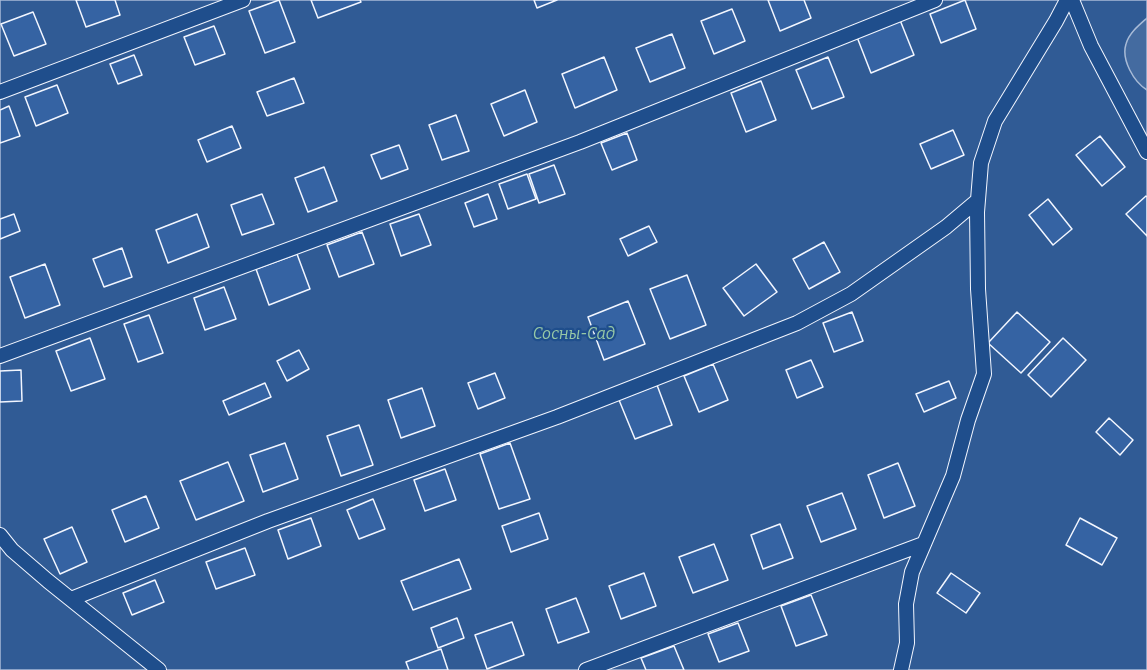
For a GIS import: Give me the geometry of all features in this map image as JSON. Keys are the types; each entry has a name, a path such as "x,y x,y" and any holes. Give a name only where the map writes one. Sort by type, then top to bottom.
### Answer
{"lane":[{"path":"0,92 243,0"},
{"path":"0,356 580,142 935,0"},
{"path":"901,670 906,643 906,603 912,573 953,476 968,420 984,375 978,289 978,200 981,163 995,121 1067,0"},
{"path":"1071,0 1091,46 1147,152"},
{"path":"71,599 268,520 557,417 797,323 851,294 946,227 978,200"},
{"path":"0,535 12,550 159,670"},
{"path":"586,670 923,544"}],"shaded area":[{"name":"Сосны-Сад","path":"0,0 1147,0 1147,670 0,670"},
{"path":"1147,18 1147,90 1130,70 1125,50 1129,36"}],"building":[{"path":"76,0 115,0 120,15 86,27"},
{"path":"279,0 295,42 265,53 249,11"},
{"path":"311,0 360,0 361,2 318,18"},
{"path":"534,0 557,0 537,8"},
{"path":"768,0 804,0 811,18 780,31"},
{"path":"965,0 976,29 941,43 930,14"},
{"path":"732,9 745,41 714,54 701,21"},
{"path":"33,12 46,44 14,56 1,24"},
{"path":"900,20 914,55 871,73 857,37"},
{"path":"214,26 225,54 195,65 184,37"},
{"path":"672,34 685,68 650,82 636,48"},
{"path":"134,55 142,75 118,84 110,64"},
{"path":"604,57 617,90 575,108 562,74"},
{"path":"828,57 844,97 812,109 796,70"},
{"path":"294,78 304,103 267,116 257,92"},
{"path":"761,81 776,120 746,132 731,93"},
{"path":"57,85 68,113 36,126 25,97"},
{"path":"525,90 537,122 504,136 491,104"},
{"path":"9,106 20,136 0,143 0,110"},
{"path":"456,115 469,151 442,160 429,125"},
{"path":"232,126 241,148 207,162 198,140"},
{"path":"953,130 964,155 931,169 920,144"},
{"path":"627,133 637,160 612,170 601,143"},
{"path":"1100,136 1125,167 1102,186 1076,155"},
{"path":"399,145 408,169 381,179 371,155"},
{"path":"554,165 565,194 539,203 529,174"},
{"path":"324,167 337,201 308,212 295,178"},
{"path":"527,174 536,199 508,209 499,184"},
{"path":"262,194 274,224 242,235 231,205"},
{"path":"488,194 497,219 474,227 465,203"},
{"path":"1147,197 1147,236 1126,214"},
{"path":"1048,199 1072,229 1053,245 1029,215"},
{"path":"14,214 20,231 0,239 0,219"},
{"path":"197,214 209,247 168,263 156,230"},
{"path":"419,214 431,245 401,256 390,224"},
{"path":"649,226 657,242 628,256 620,239"},
{"path":"362,232 374,264 339,277 327,245"},
{"path":"824,242 840,272 809,289 793,259"},
{"path":"122,248 132,277 104,287 93,259"},
{"path":"297,254 310,289 269,305 256,269"},
{"path":"45,264 60,305 25,318 10,277"},
{"path":"756,264 777,292 744,316 723,288"},
{"path":"687,275 706,325 670,339 650,289"},
{"path":"224,287 236,319 205,330 194,298"},
{"path":"628,301 645,344 604,360 588,317"},
{"path":"852,312 863,341 834,352 823,323"},
{"path":"1017,312 1050,342 1021,373 988,343"},
{"path":"149,315 163,353 138,362 124,324"},
{"path":"90,338 105,379 71,391 56,351"},
{"path":"1063,338 1086,360 1051,397 1028,375"},
{"path":"299,350 309,369 287,381 277,361"},
{"path":"811,360 823,387 797,398 786,370"},
{"path":"713,364 728,400 699,412 684,376"},
{"path":"21,370 22,401 0,402 0,371"},
{"path":"495,373 505,398 478,409 468,383"},
{"path":"949,381 956,398 924,412 916,394"},
{"path":"265,383 271,397 229,415 223,401"},
{"path":"657,385 672,425 635,439 619,400"},
{"path":"422,388 435,426 401,438 388,400"},
{"path":"1109,418 1133,440 1120,455 1096,432"},
{"path":"359,425 373,465 341,476 327,436"},
{"path":"285,443 298,479 263,492 250,455"},
{"path":"510,443 530,499 499,509 480,454"},
{"path":"228,462 244,501 196,520 180,481"},
{"path":"898,463 915,506 884,518 868,475"},
{"path":"445,469 456,500 425,511 414,480"},
{"path":"842,493 856,529 821,542 807,506"},
{"path":"146,496 159,528 125,542 112,510"},
{"path":"373,499 385,529 359,539 347,510"},
{"path":"539,513 548,539 511,552 502,526"},
{"path":"311,518 321,546 288,559 278,530"},
{"path":"1080,518 1117,538 1102,565 1066,545"},
{"path":"780,524 793,558 763,569 751,535"},
{"path":"72,527 87,562 60,574 44,539"},
{"path":"714,544 728,580 693,593 679,557"},
{"path":"245,548 255,575 216,589 206,562"},
{"path":"459,559 471,589 413,610 401,581"},
{"path":"644,573 656,606 621,619 609,586"},
{"path":"951,573 980,593 966,613 937,593"},
{"path":"155,580 164,602 132,615 123,593"},
{"path":"811,595 827,635 796,646 781,606"},
{"path":"576,598 589,632 558,643 546,609"},
{"path":"457,618 464,638 438,648 431,628"},
{"path":"512,622 524,655 487,669 475,635"},
{"path":"738,623 749,651 719,662 708,634"},
{"path":"674,646 684,670 646,670 641,658"},
{"path":"441,649 448,670 409,670 406,662"}]}
